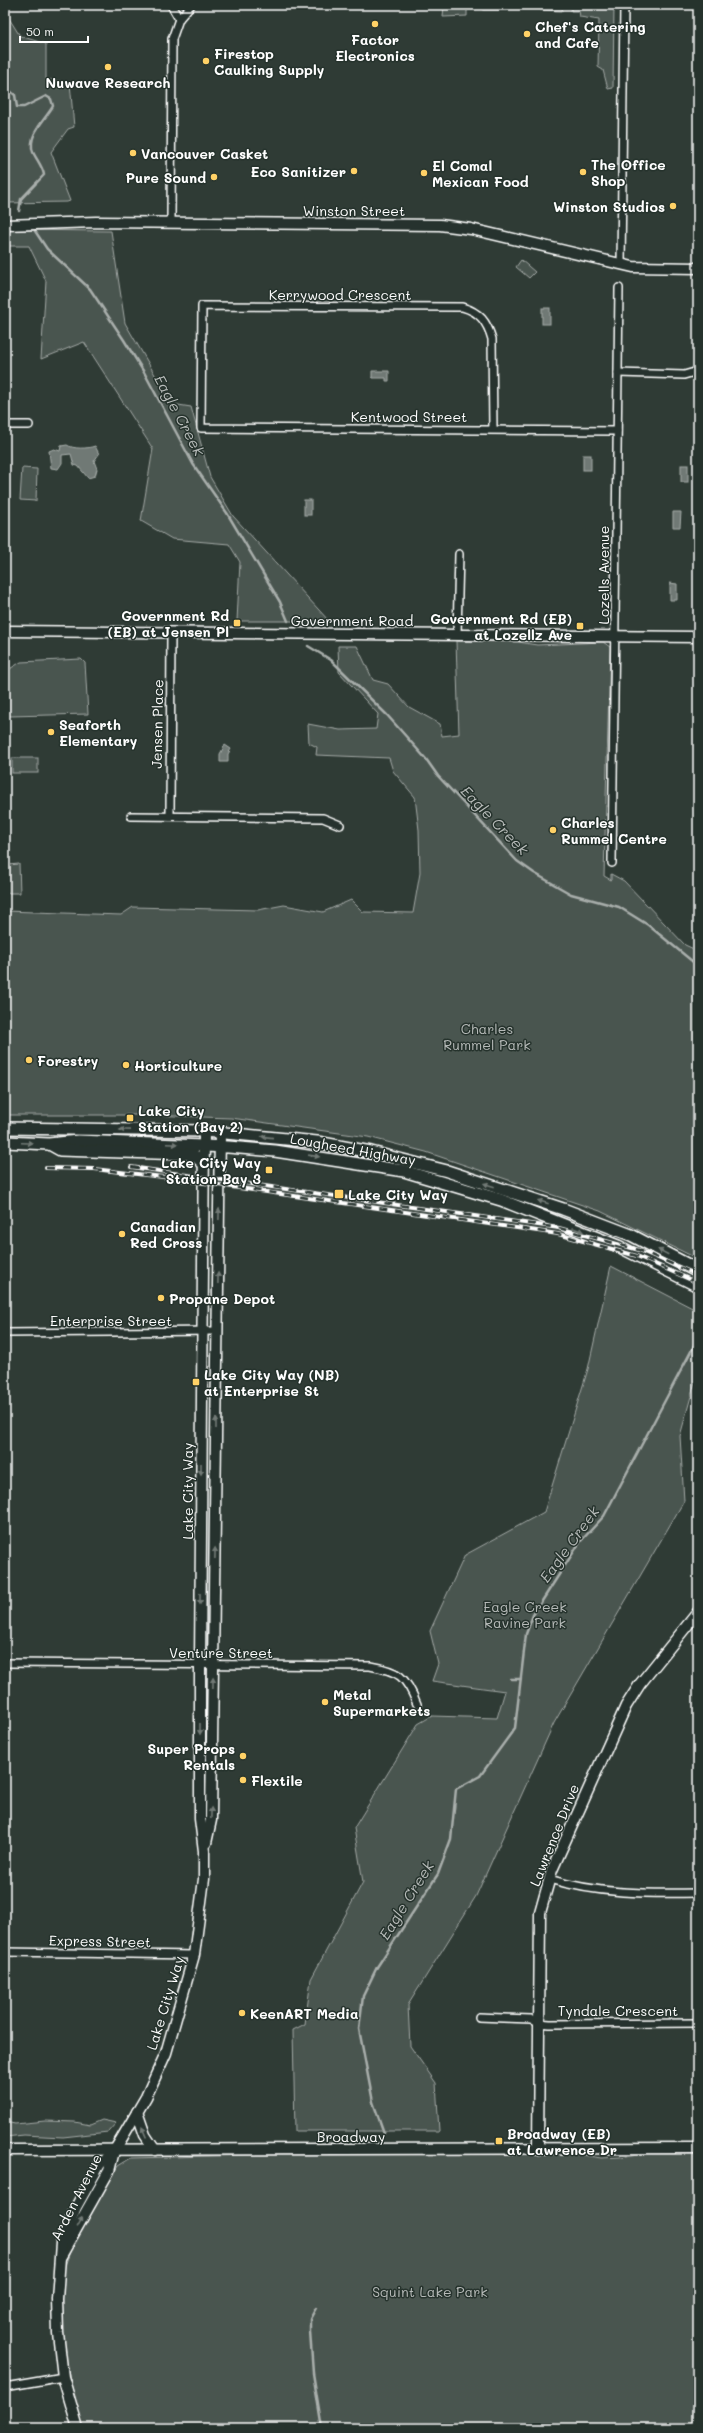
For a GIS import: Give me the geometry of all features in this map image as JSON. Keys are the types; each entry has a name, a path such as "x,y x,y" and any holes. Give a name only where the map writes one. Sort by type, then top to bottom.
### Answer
{"main road":[{"name":"Lougheed Highway","path":"5,1128 220,1132 317,1142 371,1152 447,1171 563,1209 612,1228 698,1270"},
{"name":"Lougheed Highway","path":"5,1142 49,1144 78,1141 220,1147 275,1151 404,1171 522,1208 618,1246 698,1286"},
{"path":"49,1144 60,1150 186,1154 195,1156 203,1163"}],"street":[{"path":"171,5 179,18"},
{"path":"171,223 172,39 179,18 191,5"},
{"path":"621,265 624,5"},
{"name":"Winston Street","path":"5,225 70,222 440,225 501,235 621,265 698,268"},
{"name":"Lozells Avenue","path":"612,863 616,636 619,288"},
{"name":"Kerrywood Crescent","path":"201,428 202,306 462,307 473,310 483,318 488,326 492,339 493,429"},
{"path":"618,373 684,374 698,371"},
{"path":"5,425 29,425"},
{"name":"Kentwood Street","path":"201,428 617,431"},
{"path":"457,635 459,554"},
{"name":"Government Road","path":"5,631 698,637"},
{"name":"Jensen Place","path":"170,816 171,633"},
{"path":"131,816 323,818 340,825"},
{"name":"Lake City Way","path":"114,2151 137,2112 166,2053 194,1955 204,1879 204,1851 200,1819 200,1665 204,1131"},
{"name":"Lake City Way","path":"204,1851 211,1820 220,1132"},
{"name":"Enterprise Street","path":"5,1333 217,1331"},
{"name":"Lawrence Drive","path":"538,2149 539,1926 549,1879 626,1706 640,1684 698,1612"},
{"name":"Venture Street","path":"5,1663 370,1666 402,1675 411,1687 417,1704"},
{"path":"549,1879 580,1888 615,1893 698,1893"},
{"name":"Express Street","path":"5,1952 194,1955"},
{"name":"Tyndale Crescent","path":"479,2017 531,2019 538,2023 698,2023"},
{"path":"137,2112 145,2135 155,2150"},
{"name":"Broadway","path":"5,2150 114,2151 698,2148"},
{"name":"Arden Avenue","path":"78,2428 63,2377 56,2299 61,2256 112,2164 114,2151"},
{"path":"5,2387 63,2377"}],"green space":[{"path":"444,5 475,5 475,10 467,10 467,16 443,17"},
{"path":"483,5 506,5 506,10 483,10"},
{"path":"540,5 563,5 562,11 540,10"},
{"path":"572,5 614,5 613,88 608,89 603,70 598,67 599,20 580,17 579,11 571,11"},
{"path":"5,12 20,36 46,44 46,79 70,83 74,127 68,129 51,152 70,201 5,203"},
{"path":"5,230 111,231 125,323 172,404 191,407 210,477 233,516 329,621 237,621 240,562 229,544 172,539 141,521 153,449 84,342 41,359 46,281 29,246 5,246"},
{"path":"521,260 535,272 529,278 516,267"},
{"path":"22,468 37,469 36,501 20,500"},
{"name":"Charles Rummel Park","path":"456,641 518,642 537,645 603,642 610,647 604,876 611,880 611,874 624,881 685,945 698,951 698,1259 600,1211 426,1152 368,1137 231,1118 146,1115 5,1115 5,911 121,915 133,907 258,910 284,905 323,912 351,900 363,912 413,913 420,873 419,830 415,797 393,771 389,758 316,755 317,747 309,743 308,724 340,730 376,729 378,714 339,672 338,646 357,646 373,680 388,684 409,707 440,724 442,736 459,734"},
{"path":"81,659 85,663 88,714 10,716 5,712 8,670 21,662"},
{"path":"12,758 38,758 38,773 12,773"},
{"path":"5,862 8,865 19,864 20,893 5,893"},
{"name":"Eagle Creek Ravine Park","path":"611,1266 698,1311 698,1371 680,1436 684,1501 554,1723 476,1896 408,2005 410,2046 436,2083 439,2131 295,2131 293,2030 305,2024 311,1979 363,1882 354,1828 418,1724 432,1716 497,1718 505,1691 432,1681 438,1664 430,1631 465,1555 544,1512 588,1369"},
{"path":"102,2120 116,2123 108,2132 63,2137 24,2135 5,2137 5,2122 15,2124 45,2121 75,2122 90,2125"},
{"name":"Squint Lake Park","path":"576,2154 601,2158 621,2157 637,2154 698,2154 698,2428 84,2428 73,2391 64,2346 61,2301 62,2281 66,2263 76,2237 89,2213 118,2166 131,2158 253,2155"}],"shaded area":[{"path":"542,308 550,308 550,324 542,324"},
{"path":"372,371 389,371 389,381 386,381 386,378 372,378"},
{"path":"67,445 80,448 95,446 99,454 94,461 97,469 95,476 88,478 78,466 74,465 71,454 62,455 62,463 58,469 51,468 49,451 54,449 60,451 61,446"},
{"path":"583,455 591,455 591,470 583,470"},
{"path":"681,465 688,465 688,482 681,482"},
{"path":"304,500 311,500 311,515 304,515"},
{"path":"673,512 681,512 680,527 673,527"},
{"path":"670,583 677,584 677,600 670,600"},
{"path":"225,745 231,749 228,754 228,762 220,762 220,754"}],"waterway":[{"name":"Eagle Creek","path":"5,87 15,95 17,107 24,107 46,96 51,99 53,106 38,128 32,140 33,152 44,175 21,199 19,211"},
{"name":"Eagle Creek","path":"35,231 47,249 90,289 124,340 145,374 193,464 227,513 280,602 288,621"},
{"name":"Eagle Creek","path":"308,646 331,660 387,715 426,759 438,776 517,861 534,873 571,894 619,907 648,925 698,966"},
{"name":"Eagle Creek","path":"384,2133 373,2102 359,2029 363,1996 377,1967 438,1874 451,1839 456,1789 480,1776 515,1728 526,1634 533,1615 580,1542 604,1516 698,1338"},
{"path":"511,1679 521,1679"},
{"name":"Eagle Creek","path":"316,2308 310,2319 310,2331 313,2373 322,2428"}],"railway":[{"path":"131,1167 559,1228 639,1250 698,1275"},
{"path":"46,1168 94,1169 163,1177 558,1234 637,1256 698,1283"}],"place":[{"name":"Factor Electronics","path":"375,24"},
{"name":"Chef's Catering and Cafe","path":"527,34"},
{"name":"Firestop Caulking Supply","path":"206,61"},
{"name":"Nuwave Research","path":"108,67"},
{"name":"Vancouver Casket","path":"133,153"},
{"name":"Eco Sanitizer","path":"354,171"},
{"name":"The Office Shop","path":"583,172"},
{"name":"El Comal Mexican Food","path":"424,173"},
{"name":"Pure Sound","path":"214,177"},
{"name":"Winston Studios","path":"673,206"},
{"name":"Government Rd (EB) at Jensen Pl","path":"237,623"},
{"name":"Government Rd (EB) at Lozellz Ave","path":"580,626"},
{"name":"Seaforth Elementary","path":"51,732"},
{"name":"Charles Rummel Centre","path":"553,830"},
{"name":"Forestry","path":"29,1060"},
{"name":"Horticulture","path":"126,1065"},
{"name":"Lake City Station (Bay 2)","path":"130,1118"},
{"name":"Lake City Way Station Bay 3","path":"269,1170"},
{"name":"Lake City Way","path":"339,1194"},
{"name":"Canadian Red Cross","path":"122,1234"},
{"name":"Propane Depot","path":"161,1298"},
{"name":"Lake City Way (NB) at Enterprise St","path":"196,1382"},
{"name":"Metal Supermarkets","path":"325,1702"},
{"name":"Super Props Rentals","path":"243,1756"},
{"name":"Flextile","path":"243,1780"},
{"name":"KeenART Media","path":"242,2013"},
{"name":"Broadway (EB) at Lawrence Dr","path":"499,2141"}]}
